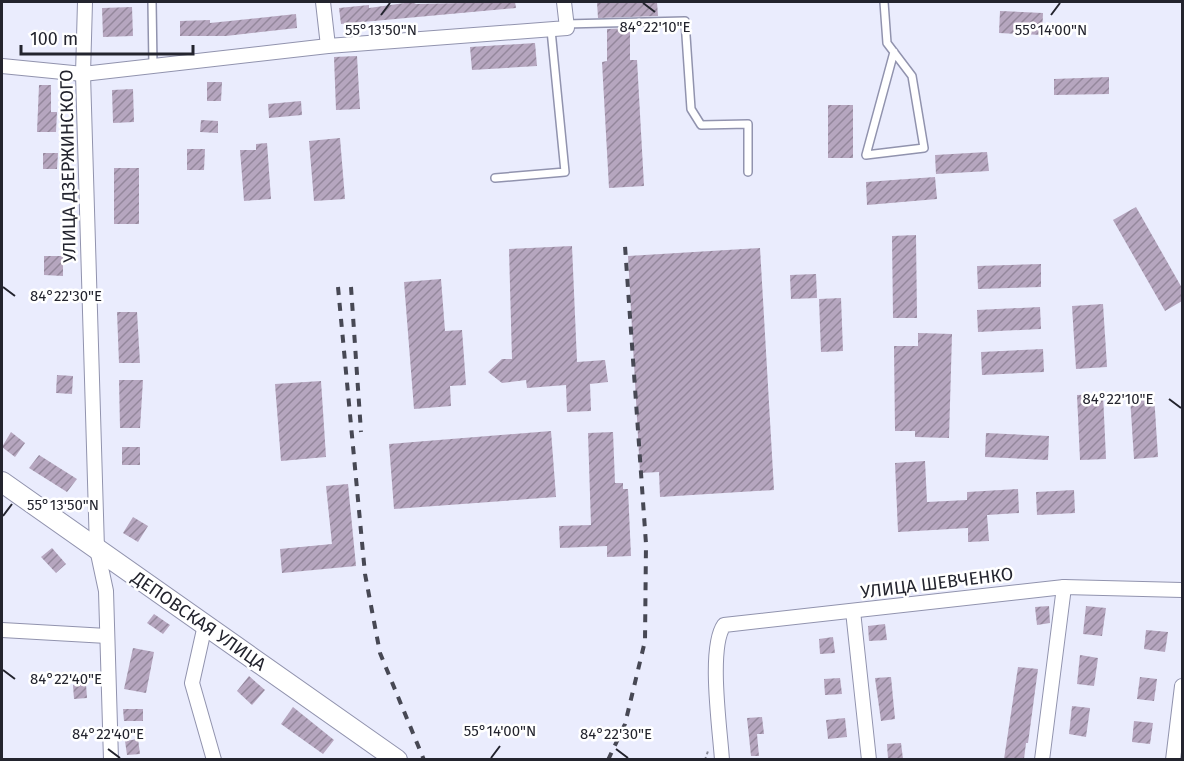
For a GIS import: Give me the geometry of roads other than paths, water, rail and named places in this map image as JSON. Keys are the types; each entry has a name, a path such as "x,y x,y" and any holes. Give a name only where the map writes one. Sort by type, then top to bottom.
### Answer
{"street":[{"name":"УЛИЦА ДЗЕРЖИНСКОГО","path":"86,2 83,74 97,549 106,591 111,759"},
{"path":"322,2 328,46"},
{"path":"2,66 83,74 328,46 551,30 567,28 564,2"},
{"name":"ДЕПОВСКАЯ УЛИЦА","path":"2,482 397,759"},
{"path":"1042,759 1064,587"},
{"name":"УЛИЦА ШЕВЧЕНКО","path":"722,759 716,652 719,632 724,625 1064,587 1182,590"},
{"path":"853,611 869,759"},
{"path":"205,625 192,683 214,759"},
{"path":"2,630 107,636"},
{"path":"1173,759 1182,686"}],"lane":[{"path":"152,2 153,66"},
{"path":"884,2 887,43 894,52 912,76 924,148 866,155 894,52"},
{"path":"566,24 685,21 691,109 700,125 747,124 748,172"},
{"path":"495,177 565,172 551,30"}],"railway":[{"path":"608,760 625,724 645,641 646,544 625,246"},
{"path":"338,287 365,574 380,653 424,760"},
{"path":"351,287 361,432"}]}
